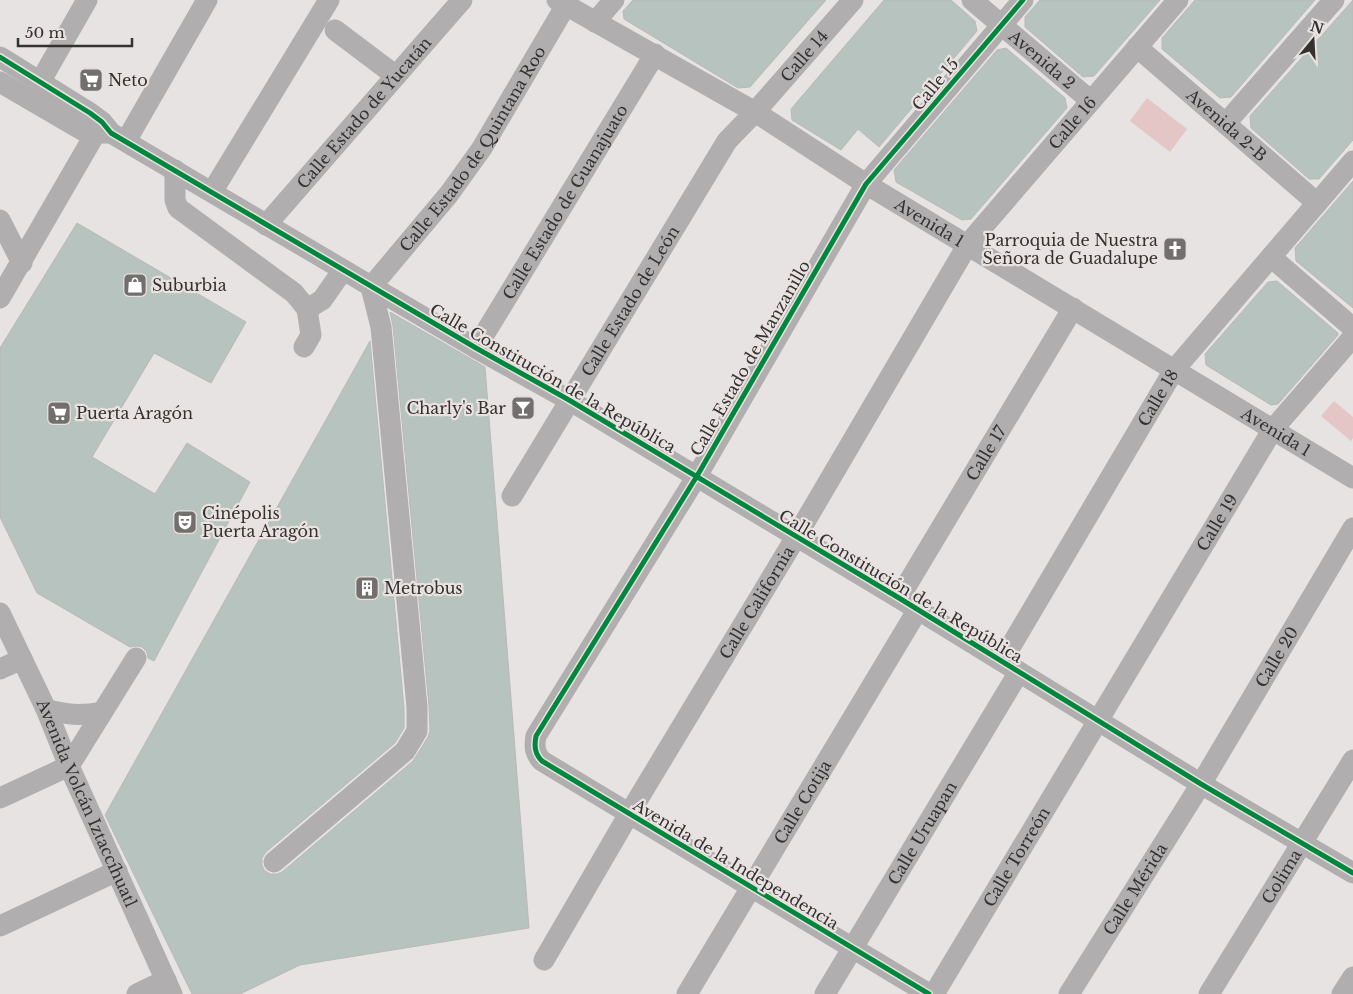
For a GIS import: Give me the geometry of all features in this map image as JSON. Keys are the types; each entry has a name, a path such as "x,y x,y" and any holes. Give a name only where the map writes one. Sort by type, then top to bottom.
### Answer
{"street":[{"path":"40,82 87,0"},
{"path":"0,298 109,132 207,0"},
{"path":"212,192 329,0"},
{"name":"Calle Estado de Yucatán","path":"266,225 462,0"},
{"path":"595,22 614,0"},
{"name":"Calle 14","path":"755,112 853,0"},
{"name":"Avenida 2","path":"972,0 1090,101"},
{"name":"Calle 15","path":"866,184 1023,0"},
{"name":"Calle 16","path":"968,244 1178,0"},
{"path":"1226,123 1334,0"},
{"name":"Avenida 1","path":"561,2 755,112 866,184 1353,478"},
{"name":"Calle Estado de Quintana Roo","path":"371,287 449,194 482,148 561,2"},
{"path":"335,30 396,76"},
{"name":"Avenida 2-B","path":"1137,47 1317,203"},
{"name":"Calle Estado de Guanajuato","path":"476,348 655,54"},
{"name":"Calle Constitución de la República","path":"3,71 40,82 109,132 697,476 1201,784 1353,873"},
{"name":"Calle Constitución de la República","path":"3,71 82,130 109,132"},
{"name":"Calle Estado de León","path":"512,496 726,141 755,112"},
{"name":"Calle 18","path":"1010,666 1174,370 1353,161"},
{"path":"176,170 175,200 178,208 294,294 307,309 311,335 304,347"},
{"name":"Calle Estado de Manzanillo","path":"535,751 536,736 697,476 866,184"},
{"path":"0,220 22,263"},
{"name":"Calle California","path":"544,960 629,814 796,538 968,244"},
{"path":"1271,257 1353,328"},
{"path":"307,309 322,300 343,270"},
{"path":"274,862 405,751 417,731 417,707 381,326 371,287"},
{"name":"Calle 17","path":"899,598 1073,308"},
{"name":"Calle 19","path":"1098,720 1273,429 1353,337"},
{"name":"Calle 20","path":"1201,784 1353,528"},
{"name":"Calle Cotija","path":"687,994 917,611"},
{"name":"Avenida Volcán Iztaccíhuatl","path":"0,613 46,709 69,766 170,987"},
{"path":"0,798 69,766 136,658"},
{"path":"0,669 22,659"},
{"name":"Calle Uruapan","path":"825,994 1010,666"},
{"path":"46,709 64,714 82,715 102,712"},
{"name":"Calle Torreón","path":"934,994 1098,720"},
{"name":"Avenida de la Independencia","path":"535,751 542,762 930,994"},
{"name":"Colima","path":"1209,994 1353,760"},
{"name":"Calle Mérida","path":"1069,994 1201,784"},
{"path":"0,926 118,871"},
{"path":"1342,994 1353,976"},
{"path":"137,994 170,987"}],"shaded area":[{"path":"1147,98 1187,129 1170,152 1130,121"},
{"path":"1334,401 1353,417 1353,438 1351,441 1321,416"}],"building":[{"path":"633,0 826,0 750,87 738,88 624,19 623,11"},
{"path":"884,0 951,0 975,21 977,31 879,147 858,129 841,150 792,120 791,109"},
{"path":"1040,0 1160,0 1094,76 1083,77 1025,27 1025,17"},
{"path":"1195,0 1315,0 1231,97 1220,98 1162,49 1162,38"},
{"path":"1353,0 1353,140 1319,179 1309,179 1251,128 1250,116"},
{"path":"1006,48 1065,98 1067,108 971,219 962,220 896,182 894,170 997,50"},
{"path":"1353,181 1353,308 1296,261 1295,248"},
{"name":"Puerta Aragón","path":"77,223 246,322 211,383 154,353 92,457 155,494 187,443 250,482 154,661 148,658 147,652 142,647 130,647 37,593 0,517 0,348"},
{"path":"1277,281 1338,335 1278,404 1271,405 1206,365 1205,354 1268,282"},
{"name":"Metrobus","path":"390,312 485,367 529,928 300,965 240,994 192,994 105,815 370,341 404,708 404,728 395,743 266,852 262,858 264,870 270,874 282,872 413,761 430,731 393,326"}],"cycle path":[{"path":"929,994 542,761 536,753 535,740 697,476 866,184 1023,0"},
{"path":"0,57 90,113 102,122 111,133 476,348 569,400 899,598 1201,784 1353,873"}],"place":[{"name":"Neto","path":"91,80"},
{"name":"Parroquia de Nuestra Señora de Guadalupe","path":"1175,249"},
{"name":"Suburbia","path":"135,285"},
{"name":"Charly's Bar","path":"523,408"},
{"name":"Puerta Aragón","path":"59,413"},
{"name":"Cinépolis Puerta Aragón","path":"185,522"},
{"name":"Metrobus","path":"367,588"}]}
